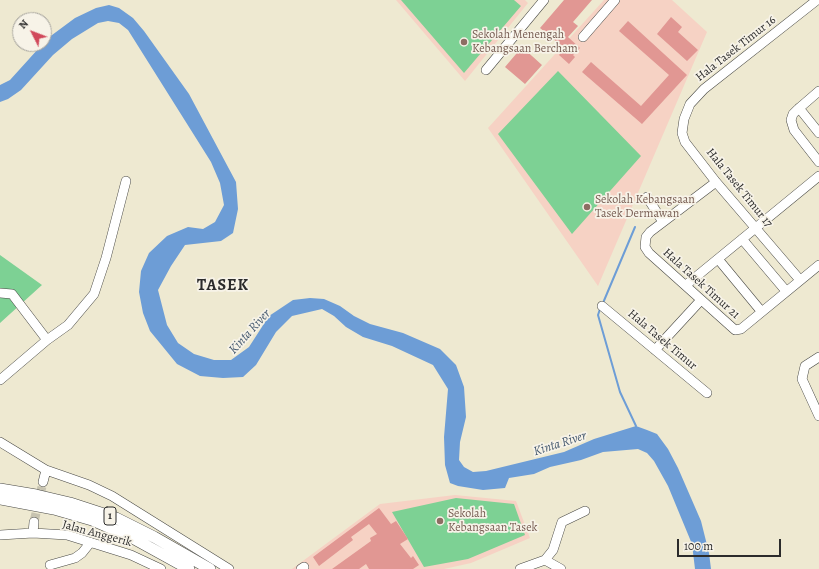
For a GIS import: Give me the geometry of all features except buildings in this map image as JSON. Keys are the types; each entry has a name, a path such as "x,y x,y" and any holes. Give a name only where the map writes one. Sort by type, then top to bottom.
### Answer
{"main road":[{"name":"1","path":"0,489 70,503 116,518 154,537 210,569"},
{"name":"1","path":"0,498 54,509 92,520 129,536 189,569"}],"street":[{"path":"486,70 544,0"},
{"path":"583,38 614,0"},
{"name":"Hala Tasek Timur 16","path":"690,104 704,89 817,0"},
{"path":"819,91 793,114 791,125 819,162"},
{"name":"Hala Tasek Timur 17","path":"690,104 684,119 683,136 716,182 800,280"},
{"path":"799,108 819,133"},
{"path":"686,285 819,176"},
{"path":"0,380 47,340 68,325 94,294 106,258 126,181"},
{"path":"647,197 663,222 716,182"},
{"name":"Hala Tasek Timur 21","path":"663,222 646,237 645,248 649,253 735,330 738,330 761,311"},
{"path":"742,239 786,291"},
{"path":"718,259 761,311 819,265"},
{"path":"0,293 12,294 47,340"},
{"path":"656,350 701,300"},
{"name":"Hala Tasek Timur","path":"602,306 707,393"},
{"path":"819,357 805,366 802,379 819,416"},
{"path":"0,442 46,470 90,485 112,496 229,569"},
{"path":"43,482 46,470"},
{"path":"520,569 545,560 553,550 562,522 585,511"},
{"path":"33,533 34,522"},
{"name":"Jalan Anggerik","path":"0,535 33,533 67,535 131,555 161,569"},
{"path":"50,565 75,558 82,554 90,543"},
{"path":"545,560 561,569"}],"shaded area":[{"name":"Sekolah Menengah Kebangsaan Bercham","path":"396,0 525,0 528,3 465,81"},
{"name":"Sekolah Kebangsaan Tasek Dermawan","path":"604,0 672,0 707,32 598,286 488,128"},
{"name":"Sekolah Kebangsaan Tasek","path":"455,495 516,501 530,538 471,563 444,569 292,569 380,504"}],"green space":[{"name":"Sekolah Menengah Kebangsaan Bercham","path":"401,0 514,0 521,6 464,73"},
{"path":"558,71 641,156 572,234 498,134"},
{"path":"0,255 42,285 0,323"},
{"path":"456,498 514,504 525,535 468,559 424,567 392,512"}],"water":[{"name":"Kinta River","path":"109,5 119,8 133,18 144,31 189,94 236,182 238,209 233,233 221,241 185,245 171,266 158,290 167,325 178,343 194,354 214,360 231,360 249,347 269,316 293,300 310,298 324,299 340,306 354,316 370,324 403,333 440,349 456,365 464,387 466,417 460,442 459,460 464,467 473,472 486,471 564,452 594,439 636,426 657,434 668,449 678,468 701,521 709,553 711,569 695,569 692,544 668,486 654,461 647,453 638,449 603,452 581,460 550,467 534,474 509,478 505,488 483,490 458,486 450,483 445,465 444,437 448,389 433,365 392,346 363,337 346,327 334,316 322,309 292,316 276,332 256,365 243,377 223,378 200,376 177,364 150,331 143,313 139,292 141,271 149,253 167,236 188,227 203,229 215,222 224,205 220,183 211,162 128,30 119,23 108,21 98,23 72,39 53,55 21,90 8,99 0,102 0,85 10,80 35,52 52,52 52,35 75,18 96,8"}],"waterway":[{"path":"603,303 635,227"},
{"path":"600,309 598,315 620,392 636,426"}],"tunnel":[{"path":"34,522 43,482"}],"place":[{"name":"Sekolah Menengah Kebangsaan Bercham","path":"464,42"},
{"name":"Sekolah Kebangsaan Tasek Dermawan","path":"587,207"},
{"name":"Sekolah Kebangsaan Tasek","path":"440,521"}],"district":[{"name":"TASEK","path":"223,286"}]}
